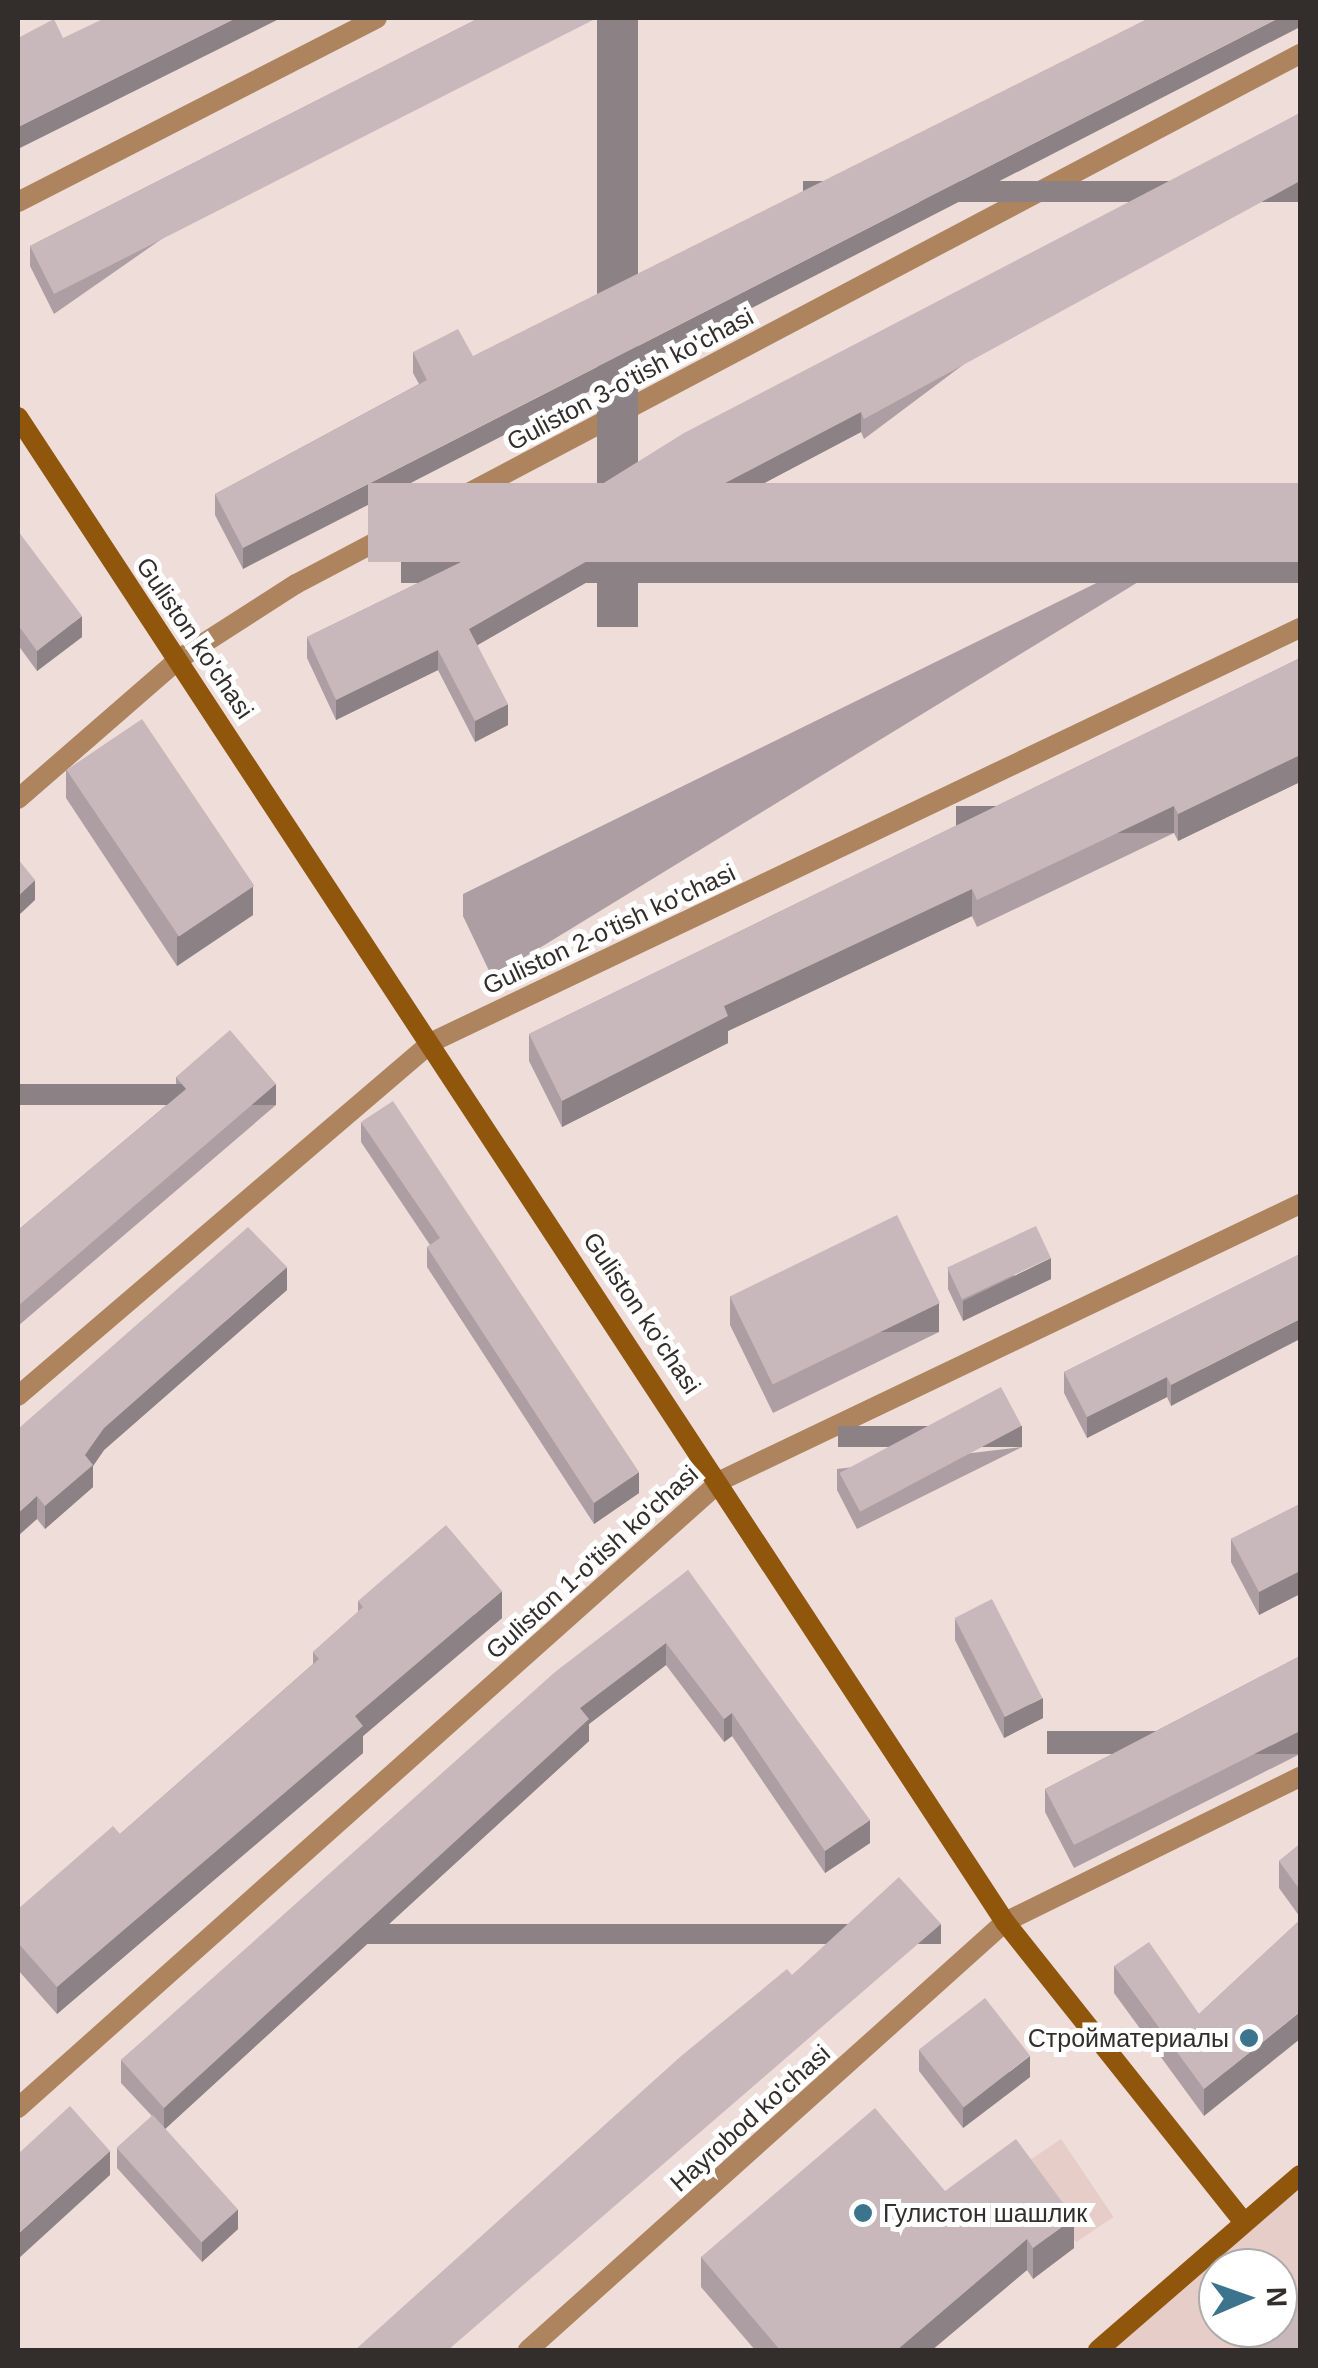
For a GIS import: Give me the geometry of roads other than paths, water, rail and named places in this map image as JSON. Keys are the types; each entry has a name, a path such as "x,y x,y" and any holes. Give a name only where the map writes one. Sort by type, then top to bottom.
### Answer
{"main road":[{"name":"Guliston ko'chasi","path":"18,417 722,1480 1005,1922 1244,2222"},
{"path":"1098,2350 1300,2175"}],"street":[{"path":"18,202 377,18"},
{"name":"Guliston 3-o'tish ko'chasi","path":"18,800 179,659 313,575 1300,54"},
{"name":"Guliston 2-o'tish ko'chasi","path":"18,1396 432,1042 1300,628"},
{"name":"Guliston 1-o'tish ko'chasi","path":"18,2108 722,1480 1300,1204"},
{"name":"Hayrobod ko'chasi","path":"528,2350 1005,1922 1300,1777"}],"place":[{"name":"Стройматериалы","path":"1249,2038"},
{"name":"Гулистон шашлик","path":"863,2213"}]}
